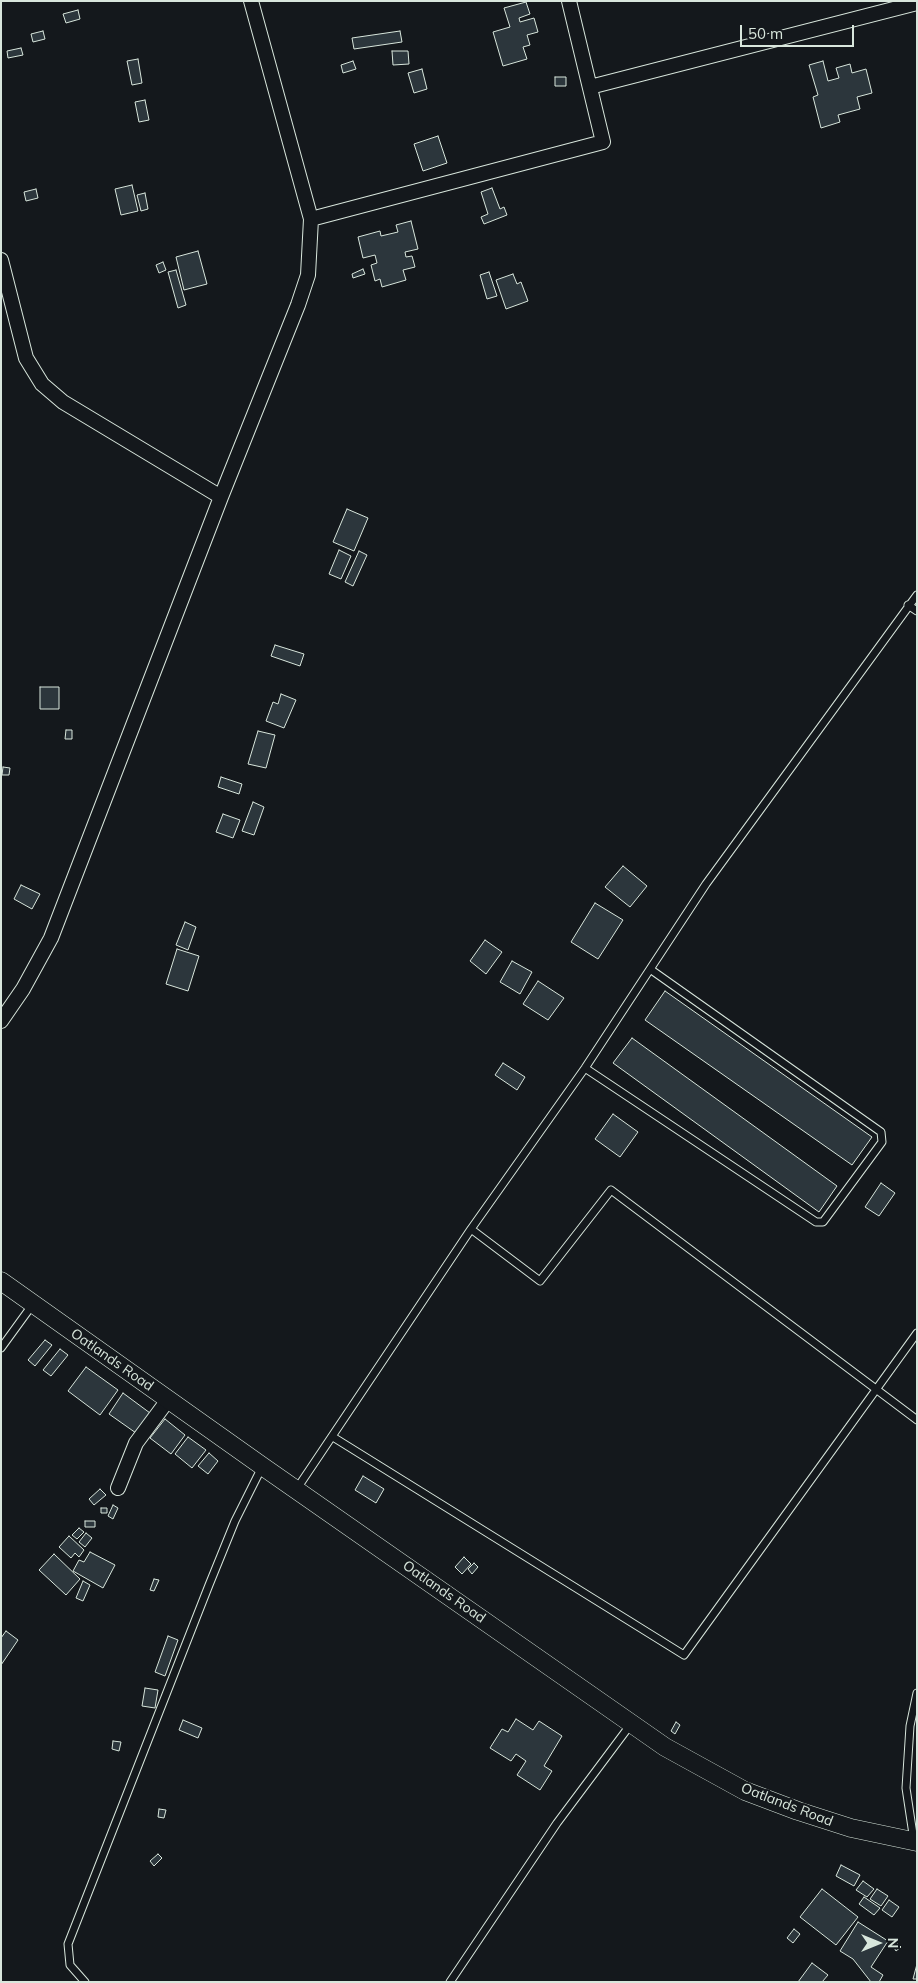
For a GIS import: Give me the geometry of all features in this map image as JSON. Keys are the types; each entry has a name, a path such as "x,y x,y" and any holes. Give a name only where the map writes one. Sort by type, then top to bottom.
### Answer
{"street":[{"path":"1,1021 23,989 51,938 221,497 298,305 308,275 310,220 251,1"},
{"path":"310,220 604,142 569,1"},
{"path":"590,87 909,3"},
{"path":"1,260 26,358 42,384 63,402 221,497"},
{"name":"Oatlands Road","path":"1,1281 296,1490 665,1747 745,1791 851,1828 915,1842"},
{"path":"118,1488 136,1443 168,1400"}],"lane":[{"path":"296,1490 471,1229 585,1068 706,884 917,595"},
{"path":"908,605 917,611"},
{"path":"585,1068 816,1222 823,1222 882,1142 881,1132 650,969"},
{"path":"471,1229 540,1281 611,1190 876,1392 917,1420"},
{"path":"1,1348 33,1304"},
{"path":"333,1437 684,1655 917,1333"},
{"path":"85,1982 70,1965 68,1944 208,1585 235,1521 262,1466"},
{"path":"915,1842 906,1788 910,1726 917,1693"},
{"path":"450,1982 558,1823 631,1724"}],"building":[{"path":"526,2 530,14 519,18 520,22 534,18 538,32 527,35 530,45 523,47 527,59 503,66 493,32 510,27 504,8"},
{"path":"78,10 80,19 66,23 63,14"},
{"path":"43,31 45,39 33,42 31,34"},
{"path":"400,31 402,42 354,49 352,38"},
{"path":"21,48 23,55 8,58 7,51"},
{"path":"392,51 408,51 409,64 393,65"},
{"path":"138,59 142,83 132,85 127,61"},
{"path":"353,61 356,69 343,73 341,65"},
{"path":"823,61 828,81 839,78 836,68 850,64 852,73 866,69 872,93 857,97 860,109 838,115 840,122 821,128 813,97 818,95 809,65"},
{"path":"422,69 427,89 414,93 408,73"},
{"path":"555,77 566,77 566,86 555,86"},
{"path":"145,100 149,120 139,122 135,102"},
{"path":"438,136 447,163 423,171 414,144"},
{"path":"132,185 138,211 121,215 115,189"},
{"path":"492,188 500,209 504,207 507,215 484,224 481,217 488,214 481,192"},
{"path":"36,189 38,198 26,201 24,192"},
{"path":"145,193 148,209 141,211 137,195"},
{"path":"411,221 418,249 405,252 406,257 412,256 415,267 403,270 406,280 382,287 380,279 375,281 371,265 377,263 375,255 363,258 358,237 380,231 381,236 398,232 396,225"},
{"path":"198,251 207,284 184,290 176,257"},
{"path":"163,262 166,270 159,273 156,265"},
{"path":"363,269 365,274 353,278 352,274"},
{"path":"176,270 186,305 178,308 168,272"},
{"path":"489,272 497,296 487,299 480,275"},
{"path":"513,274 517,284 521,282 528,301 506,309 496,280"},
{"path":"347,509 368,518 354,551 333,542"},
{"path":"339,550 351,556 341,579 329,574"},
{"path":"359,551 367,555 353,586 345,582"},
{"path":"275,645 304,654 300,666 271,656"},
{"path":"40,687 59,687 59,709 40,709"},
{"path":"281,694 296,700 284,728 266,721 273,702 278,704"},
{"path":"66,730 72,730 72,739 65,739"},
{"path":"258,731 275,735 266,768 248,764"},
{"path":"3,767 10,768 9,775 2,775"},
{"path":"221,777 242,784 239,794 218,787"},
{"path":"253,802 264,807 254,835 242,831"},
{"path":"223,814 240,820 233,838 216,832"},
{"path":"623,866 647,886 630,907 605,887"},
{"path":"21,885 40,894 32,909 14,899"},
{"path":"595,903 623,920 598,959 571,942"},
{"path":"185,922 196,927 188,950 176,945"},
{"path":"485,940 502,952 486,974 470,961"},
{"path":"177,949 199,956 188,991 166,984"},
{"path":"512,961 532,972 520,994 500,982"},
{"path":"538,981 564,998 548,1020 523,1004"},
{"path":"665,991 872,1137 852,1165 645,1020"},
{"path":"632,1038 837,1186 819,1212 613,1063"},
{"path":"503,1063 525,1077 517,1090 495,1075"},
{"path":"613,1114 638,1132 620,1157 595,1139"},
{"path":"881,1183 895,1193 879,1216 865,1207"},
{"path":"45,1340 52,1345 35,1366 28,1360"},
{"path":"60,1349 68,1355 51,1376 43,1370"},
{"path":"86,1367 118,1390 100,1415 68,1391"},
{"path":"123,1393 150,1413 136,1433 109,1414"},
{"path":"165,1419 185,1435 171,1454 150,1438"},
{"path":"188,1437 206,1450 192,1468 175,1454"},
{"path":"209,1453 218,1461 208,1474 198,1466"},
{"path":"363,1476 384,1489 376,1503 355,1490"},
{"path":"100,1489 106,1495 94,1505 89,1499"},
{"path":"113,1505 118,1508 113,1519 108,1516"},
{"path":"101,1508 107,1508 107,1513 101,1513"},
{"path":"85,1521 95,1521 95,1527 85,1527"},
{"path":"79,1528 84,1532 77,1539 72,1535"},
{"path":"86,1533 92,1538 85,1547 79,1542"},
{"path":"69,1536 84,1550 79,1557 75,1553 71,1558 59,1547"},
{"path":"90,1552 115,1565 103,1588 73,1571 79,1560 84,1562"},
{"path":"54,1554 80,1579 66,1595 39,1570"},
{"path":"464,1557 471,1564 462,1574 455,1567"},
{"path":"474,1563 478,1567 472,1574 468,1569"},
{"path":"154,1579 159,1580 154,1591 150,1590"},
{"path":"83,1581 90,1585 83,1601 76,1598"},
{"path":"6,1631 18,1640 1,1665 1,1638"},
{"path":"168,1636 178,1640 165,1676 155,1672"},
{"path":"145,1688 158,1690 155,1708 142,1706"},
{"path":"516,1719 533,1730 539,1721 562,1736 544,1766 552,1771 540,1790 517,1775 526,1761 516,1754 511,1761 490,1748 502,1729 508,1732"},
{"path":"183,1720 202,1728 198,1738 179,1730"},
{"path":"676,1722 680,1725 675,1734 671,1731"},
{"path":"113,1741 121,1742 119,1751 112,1749"},
{"path":"159,1809 166,1810 164,1818 158,1817"},
{"path":"158,1854 162,1858 154,1866 150,1861"},
{"path":"841,1865 860,1875 854,1886 836,1876"},
{"path":"863,1881 874,1889 867,1897 856,1890"},
{"path":"822,1889 858,1917 836,1945 800,1917"},
{"path":"877,1889 888,1896 881,1906 870,1899"},
{"path":"864,1897 880,1908 874,1915 859,1904"},
{"path":"889,1900 899,1907 892,1917 882,1910"},
{"path":"858,1922 888,1941 871,1967 883,1975 879,1982 871,1982 853,1959 840,1951"},
{"path":"794,1929 800,1934 793,1943 787,1938"},
{"path":"897,1943 901,1947 896,1951 893,1946"},
{"path":"812,1963 828,1975 822,1982 798,1982"},
{"path":"917,1964 917,1979 913,1979"}]}
